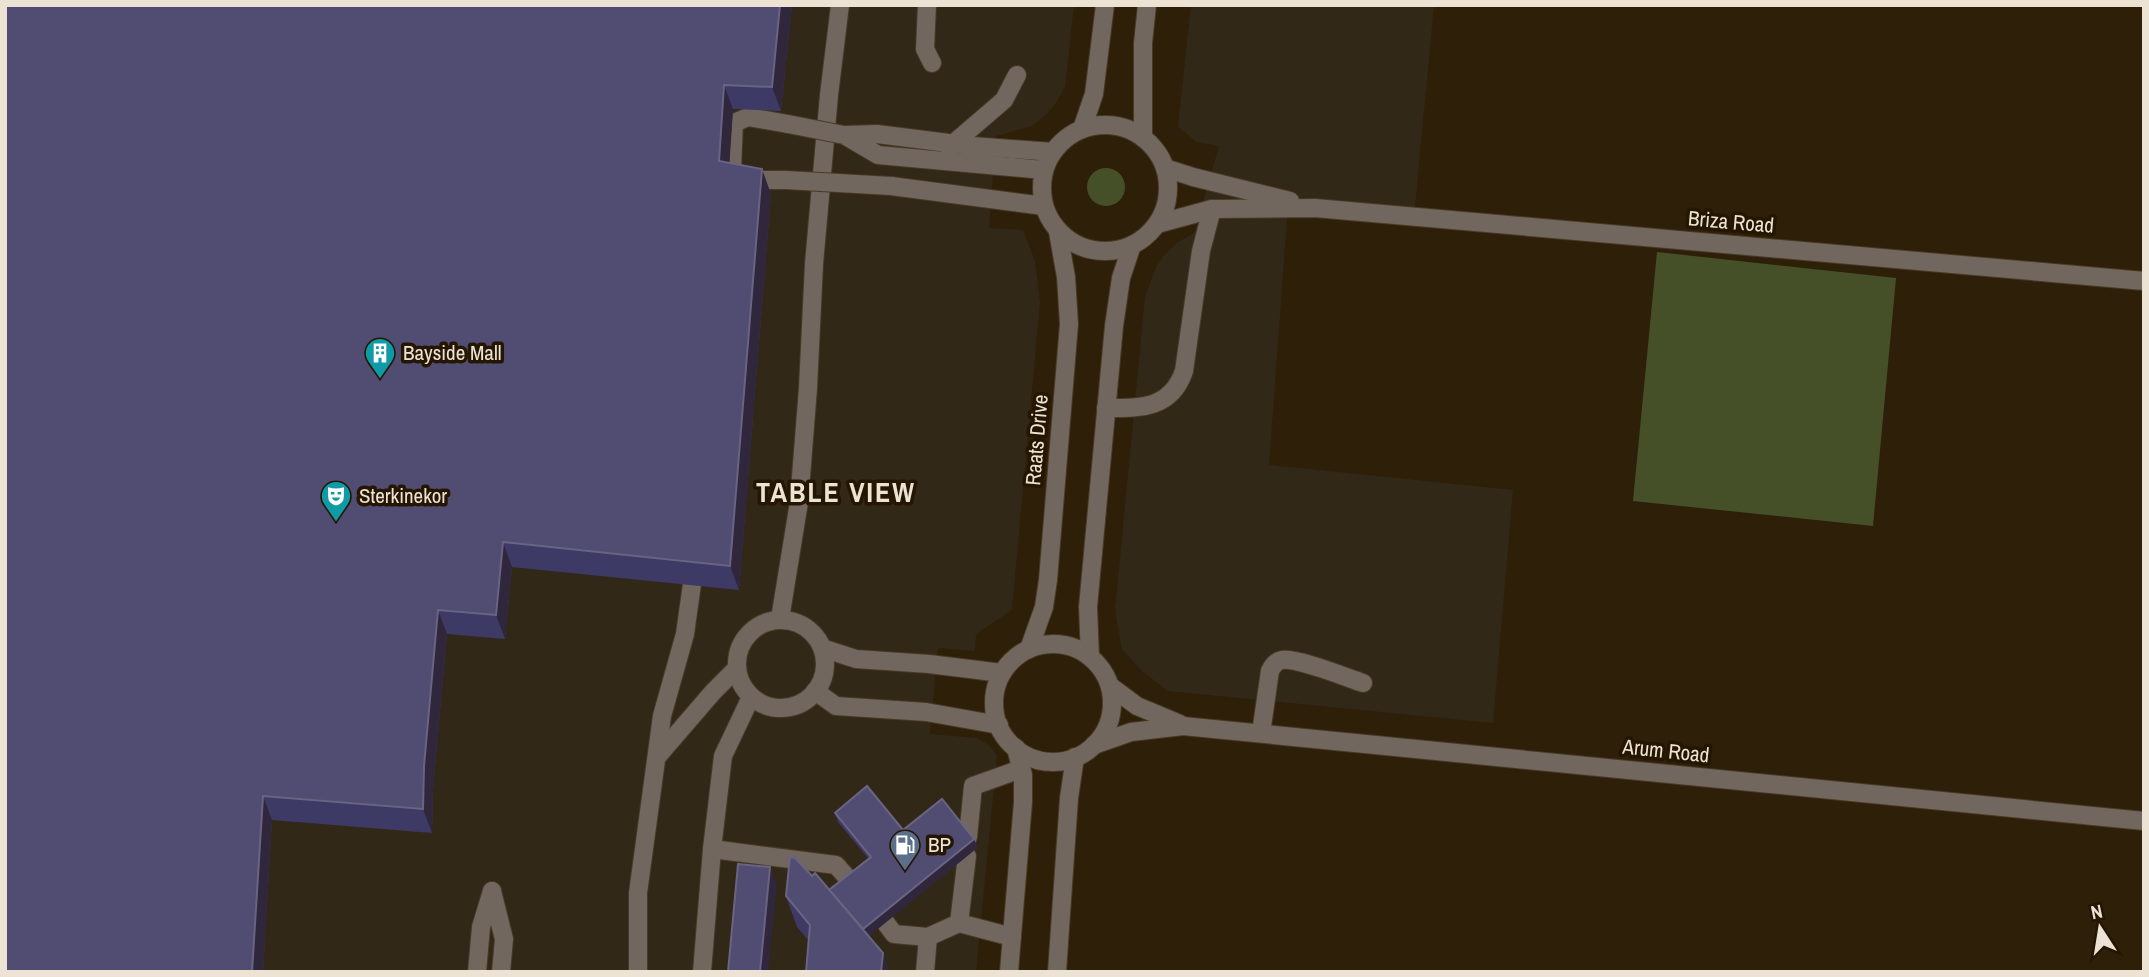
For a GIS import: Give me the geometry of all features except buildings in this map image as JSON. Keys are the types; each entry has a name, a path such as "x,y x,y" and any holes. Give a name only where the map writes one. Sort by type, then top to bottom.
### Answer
{"street":[{"path":"780,619 799,502 814,264 840,5"},
{"path":"927,5 925,49 932,63"},
{"path":"1083,129 1094,94 1105,5"},
{"path":"1143,138 1143,43 1147,5"},
{"path":"944,160 954,143 1004,100 1017,75"},
{"path":"1044,206 891,187 742,180 732,169 734,123 748,117 844,135 877,134 972,146 1053,152"},
{"path":"1095,125 1132,131 1152,146 1165,167 1168,196 1164,211 1146,236 1132,245 1117,250 1085,248 1070,242 1049,220 1041,188 1044,170 1053,152 1066,138 1083,129 1095,125"},
{"path":"844,135 878,155 1044,170"},
{"name":"Briza Road","path":"1165,167 1203,180 1315,208"},
{"name":"Briza Road","path":"1157,224 1212,209 1315,208 2144,281"},
{"path":"1106,408 1150,405 1164,400 1181,382 1201,251 1212,209"},
{"name":"Raats Drive","path":"1029,649 1040,623 1048,580 1069,324 1066,277 1058,232"},
{"path":"1090,657 1088,607 1106,408 1121,278 1132,245"},
{"path":"638,972 638,893 656,757 662,716 685,634 692,584"},
{"path":"780,619 806,627 822,648 825,663 823,678 815,691 804,701 790,707 776,708 761,704 751,697 741,683 737,653 743,640 759,626 780,619"},
{"path":"1041,645 1067,645 1079,649 1099,665 1110,686 1111,718 1094,745 1075,757 1050,761 1026,755 1004,735 999,725 995,694 1002,673 1010,663 1029,649 1041,645"},
{"path":"822,648 856,659 1002,673"},
{"path":"1261,733 1270,671 1280,660 1293,660 1363,683"},
{"path":"656,757 737,668"},
{"name":"Arum Road","path":"1110,686 1137,706 1183,726"},
{"path":"815,691 836,706 926,712 999,725"},
{"path":"702,972 723,756 751,697"},
{"name":"Arum Road","path":"1094,745 1131,732 1183,726 2144,821"},
{"path":"1009,972 1023,802 1023,775 1016,748"},
{"path":"1058,972 1069,798 1075,757"},
{"path":"968,837 973,786 1021,769"},
{"path":"712,849 836,865 852,883"},
{"path":"959,923 967,856"},
{"path":"477,972 481,927 492,891 504,939 501,972"},
{"path":"885,922 894,934 928,937 959,923 1012,937"},
{"path":"925,972 928,937"}],"shaded area":[{"path":"5,5 1074,5 1065,87 1056,103 1032,126 996,136 989,228 1023,230 1035,261 1040,303 1012,610 976,634 975,651 938,648 930,734 977,738 989,745 997,756 976,972 5,972"},
{"path":"1191,5 1434,5 1414,217 1288,206 1269,465 1513,490 1493,723 1168,691 1142,671 1122,649 1115,611 1145,297 1156,267 1165,254 1194,233 1219,146 1197,142 1178,127"}],"green space":[{"path":"1106,168 1120,173 1125,187 1120,201 1106,206 1092,201 1087,187 1092,173"},
{"path":"1657,252 1896,278 1873,526 1633,501"}],"place":[{"name":"Bayside Mall","path":"380,380"},
{"name":"Sterkinekor","path":"336,523"},
{"name":"BP","path":"905,872"}],"district":[{"name":"TABLE VIEW","path":"836,492"}]}
